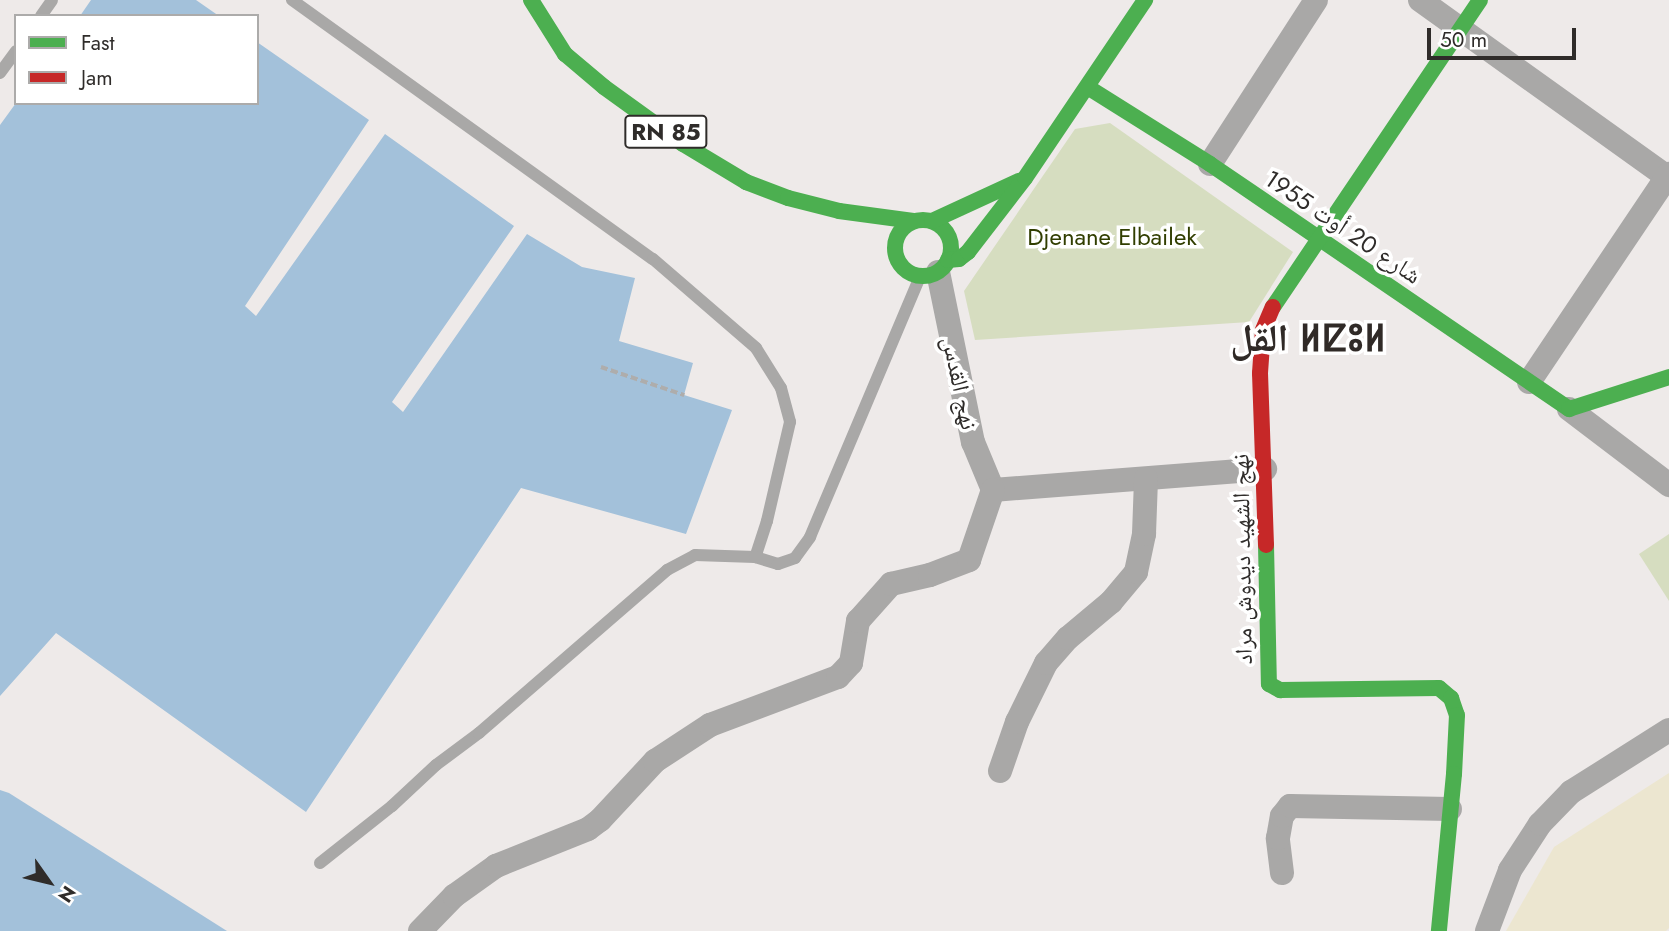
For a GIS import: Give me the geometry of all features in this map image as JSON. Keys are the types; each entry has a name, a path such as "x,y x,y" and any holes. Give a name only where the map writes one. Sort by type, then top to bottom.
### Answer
{"street":[{"name":"RN 85","path":"531,0 565,54 604,87 683,144 746,182 788,198 839,211 913,221"},
{"path":"879,244 911,274 936,269 959,260 968,252 1089,88 1145,0"},
{"path":"1210,164 1316,0"},
{"path":"1420,0 1668,176 1529,382"},
{"name":"نهج الشهيد ديدوش مراد","path":"1439,931 1457,715 1446,692 1438,688 1280,690 1269,684 1267,678 1265,469 1260,399 1263,330 1271,310 1318,237 1480,0"},
{"name":"شارع 20 أوت 1955","path":"1089,88 1210,164 1569,409"},
{"path":"898,261 894,252 898,233 913,221 932,221 1025,178"},
{"name":"RN 85","path":"839,211 859,227"},
{"path":"932,221 947,233 951,251 936,269"},
{"name":"نهج القدس","path":"936,269 973,442 993,490"},
{"path":"1569,409 1669,377"},
{"path":"1569,409 1669,485"},
{"path":"420,931 454,896 496,866 600,820 655,761 710,725 838,677 851,663 859,621 891,584 930,575 969,560 993,490 1265,469"},
{"path":"1000,771 1017,722 1046,663 1068,638 1111,603 1136,572 1144,534 1146,480"},
{"path":"1488,931 1510,870 1540,824 1571,792 1669,730"},
{"path":"1282,873 1278,838 1282,816 1290,806 1450,809"}],"lane":[{"path":"292,0 653,259 756,348 782,388 790,422 767,522 755,557"},
{"path":"0,73 14,54"},
{"path":"320,863 392,806 436,765 479,733 667,570 695,555 755,557 778,564 788,563 810,537 936,269"}],"path":[{"path":"601,367 684,395"}],"green space":[{"name":"Djenane Elbailek","path":"1110,123 1293,252 1249,322 975,340 964,291 1075,129"},
{"path":"1669,534 1669,601 1639,554"}],"sand":[{"path":"1669,773 1669,928 1666,931 1506,931 1554,847"}],"water":[{"path":"91,0 196,0 216,14 81,14"},
{"path":"259,43 369,120 245,306 256,316 385,134 514,226 392,402 403,412 527,234 582,267 635,278 619,341 693,363 684,395 732,410 686,534 521,488 306,812 56,633 0,696 0,125 15,105 259,105"},
{"path":"0,790 9,793 227,931 0,931"}],"traffic: fast":[{"path":"531,0 565,54 604,87 683,144 746,182 788,198 839,211 913,221"},
{"path":"948,260 959,259 968,252 1025,178 1145,0"},
{"path":"1273,307 1480,0"},
{"path":"1089,88 1210,164 1569,409 1669,377"},
{"path":"932,221 1019,181"},
{"path":"918,220 928,220 943,228 949,237 951,248 949,259 943,268 928,276 918,276 900,264 895,253 895,243 907,225 918,220"},
{"path":"1266,545 1269,684 1280,690 1439,688 1451,698 1457,715 1454,774 1439,931"}],"traffic: jam":[{"path":"1266,545 1260,373 1263,330 1273,307"}],"district":[{"name":"القل ⵍⵇⵓⵍ","path":"1308,338"}]}
